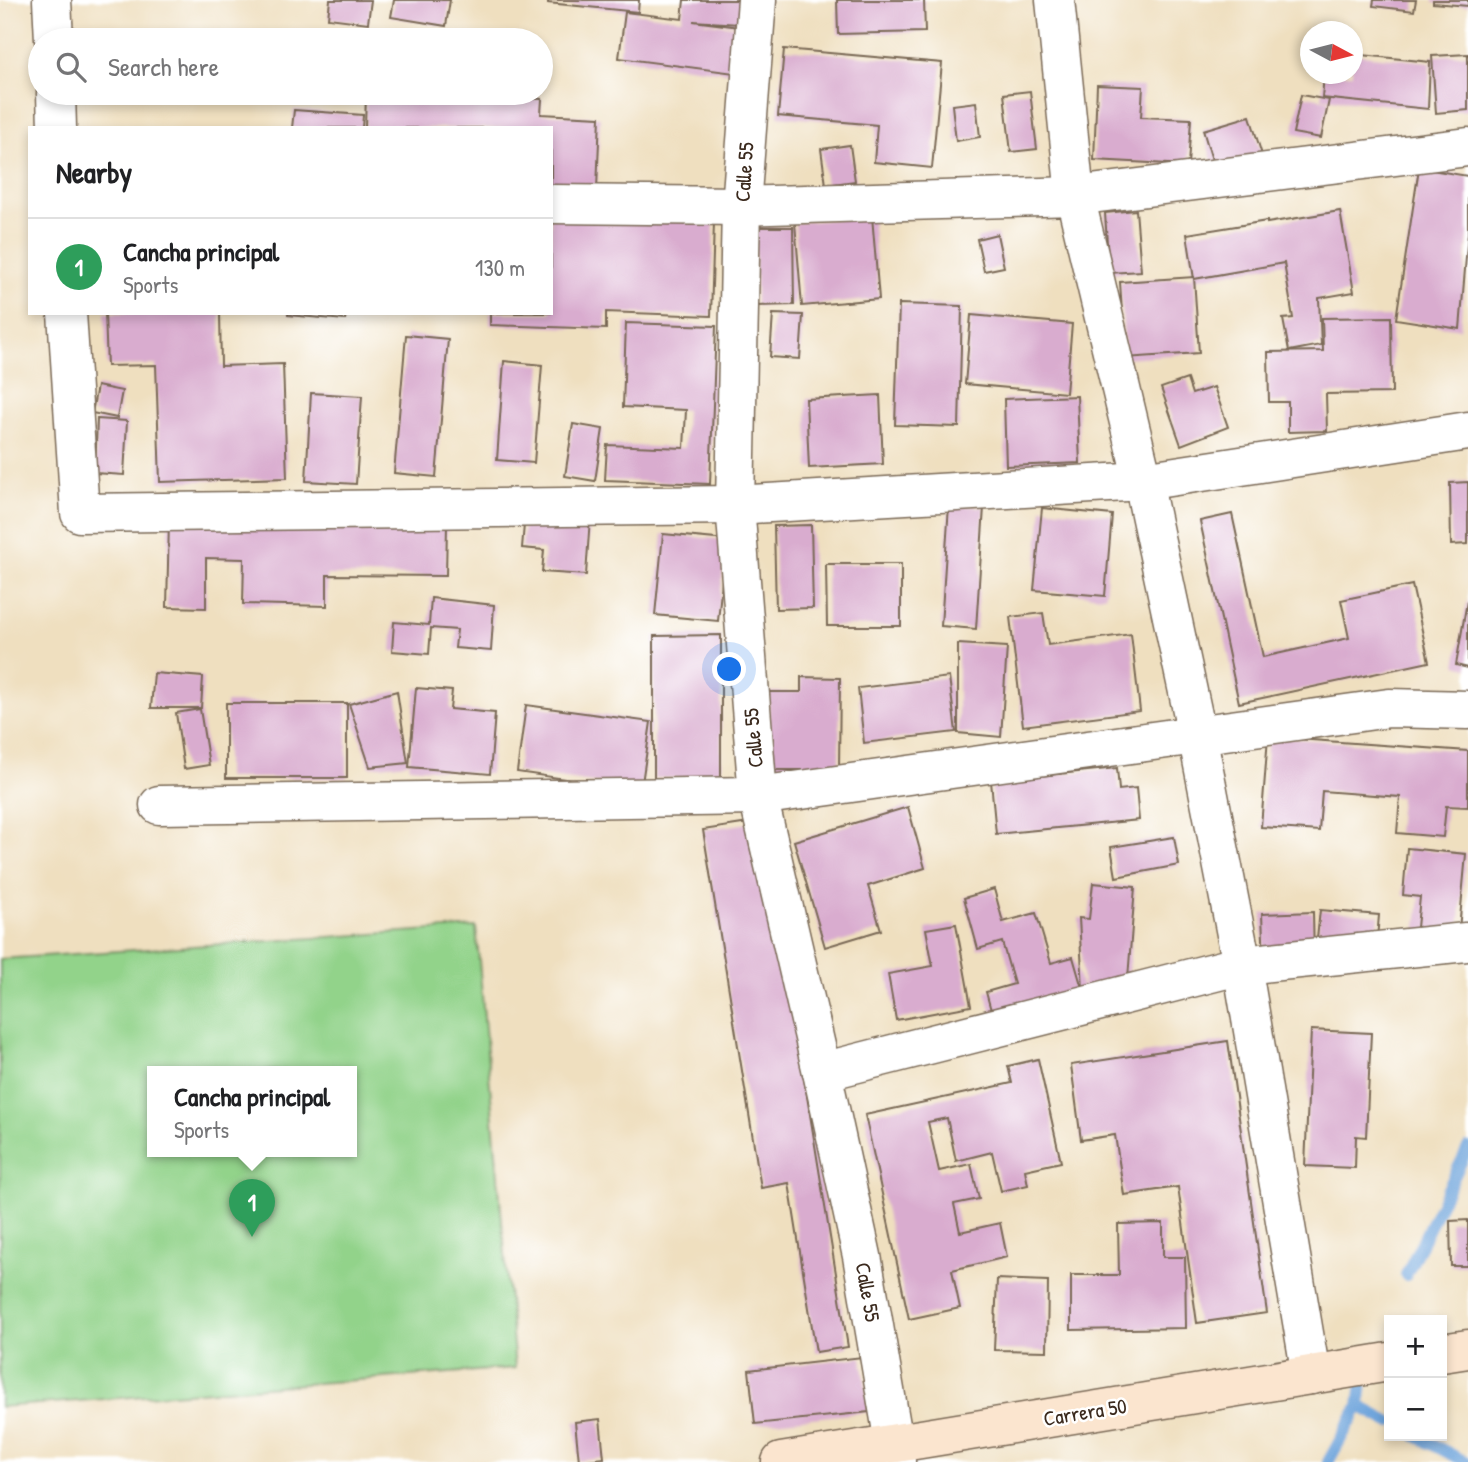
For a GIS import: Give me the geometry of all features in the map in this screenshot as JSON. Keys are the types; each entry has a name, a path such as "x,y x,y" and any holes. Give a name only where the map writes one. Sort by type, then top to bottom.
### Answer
{"main road":[{"path":"1447,1352 1468,1349"},
{"name":"Carrera 50","path":"781,1462 895,1453 1384,1363"}],"street":[{"path":"52,0 53,28"},
{"name":"Calle 55","path":"757,0 741,206 735,505 758,796 862,1256 895,1453"},
{"path":"1055,0 1075,196 1143,481 1196,734 1242,965 1311,1375"},
{"path":"56,105 57,126"},
{"path":"553,204 741,206 1075,196 1468,147"},
{"path":"67,315 80,513 735,505 1143,481 1468,431"},
{"path":"159,805 758,796 1390,708 1468,710"},
{"path":"822,1072 1242,965 1466,942"}],"green space":[{"path":"476,927 515,1368 0,1407 0,959"}],"building":[{"path":"330,0 371,0 368,23 328,18"},
{"path":"394,0 450,0 446,26 391,17"},
{"path":"548,0 639,0 638,12 548,3"},
{"path":"684,0 741,0 739,24 693,21 740,27 734,73 619,58 625,12 682,19"},
{"path":"837,0 924,0 925,32 838,34"},
{"path":"1374,0 1416,0 1414,11 1373,6"},
{"path":"1433,0 1468,0 1468,6 1433,3"},
{"path":"784,49 942,63 932,168 874,162 877,125 778,116"},
{"path":"1468,54 1468,110 1436,113 1432,56"},
{"path":"1363,55 1430,62 1428,109 1322,98 1323,84 1363,84"},
{"path":"1097,85 1143,87 1141,117 1191,119 1188,165 1094,160"},
{"path":"1030,91 1037,149 1011,152 1004,94"},
{"path":"1301,95 1329,100 1321,138 1293,133"},
{"path":"976,102 980,137 956,141 952,105"},
{"path":"366,105 542,105 541,114 600,117 597,189 553,187 553,126 365,126"},
{"path":"294,110 363,115 362,126 292,126"},
{"path":"1250,116 1262,155 1215,170 1203,130"},
{"path":"850,145 855,181 826,185 821,149"},
{"path":"1419,168 1468,176 1468,233 1460,329 1396,319"},
{"path":"1136,210 1141,271 1109,273 1105,213"},
{"path":"1340,211 1354,292 1319,298 1321,345 1289,351 1283,319 1293,318 1284,263 1194,279 1187,234"},
{"path":"872,216 879,299 802,306 795,223"},
{"path":"553,217 714,222 711,316 606,312 606,329 490,325 490,315 553,315"},
{"path":"755,227 793,227 794,305 756,306"},
{"path":"997,234 1004,267 984,271 977,239"},
{"path":"1194,277 1199,353 1125,358 1120,282"},
{"path":"899,304 962,306 959,427 895,425"},
{"path":"773,314 803,315 800,359 770,357"},
{"path":"105,315 220,315 221,366 283,364 287,478 160,482 156,365 107,366"},
{"path":"288,315 346,315 345,320"},
{"path":"971,315 1072,324 1066,393 965,384"},
{"path":"1391,317 1392,393 1326,394 1327,431 1288,432 1288,402 1269,402 1268,352 1323,351 1322,318"},
{"path":"626,323 716,326 710,484 605,480 607,445 684,448 686,410 623,407"},
{"path":"406,335 448,339 436,477 394,473"},
{"path":"504,361 542,365 534,463 497,460"},
{"path":"1187,379 1192,394 1214,387 1228,427 1181,445 1161,388"},
{"path":"97,386 122,391 117,418 92,413"},
{"path":"311,393 362,396 356,484 306,481"},
{"path":"880,395 883,464 809,468 806,399"},
{"path":"1077,396 1080,463 1006,466 1004,399"},
{"path":"97,419 127,421 124,475 95,473"},
{"path":"573,424 603,429 595,481 565,476"},
{"path":"1468,482 1468,544 1451,545 1450,483"},
{"path":"949,505 984,507 976,629 941,626"},
{"path":"1042,508 1112,515 1105,596 1034,590"},
{"path":"525,513 590,518 586,575 542,572 544,550 522,548"},
{"path":"1232,514 1263,657 1349,638 1341,600 1412,585 1429,662 1239,703 1200,521"},
{"path":"169,521 447,524 446,576 327,575 327,606 243,604 244,559 206,558 206,608 167,607"},
{"path":"811,525 813,608 776,609 774,526"},
{"path":"663,534 726,540 718,621 655,615"},
{"path":"826,564 901,564 901,626 827,626"},
{"path":"431,598 494,605 491,651 455,648 457,630 431,628 429,654 392,651 394,622 429,625"},
{"path":"1468,601 1468,668 1456,665"},
{"path":"1043,613 1048,645 1131,634 1140,711 1023,726 1010,617"},
{"path":"721,635 721,778 654,778 654,636"},
{"path":"958,644 1007,647 1001,737 958,733"},
{"path":"154,673 203,677 201,708 151,708"},
{"path":"801,677 840,678 839,770 768,770 769,692 801,692"},
{"path":"949,677 956,732 864,743 858,688"},
{"path":"416,688 452,691 450,709 495,713 490,774 409,767"},
{"path":"397,691 408,763 370,767 349,704"},
{"path":"226,703 347,703 347,778 226,778"},
{"path":"526,705 651,722 641,790 517,772"},
{"path":"200,709 209,765 184,769 176,713"},
{"path":"1268,737 1468,751 1468,807 1446,806 1443,837 1397,833 1400,797 1322,791 1319,831 1261,827"},
{"path":"1117,768 1119,790 1136,788 1139,820 996,834 991,781"},
{"path":"908,807 925,868 868,886 881,930 825,947 794,841"},
{"path":"762,821 848,1347 816,1352 789,1183 761,1188 703,830"},
{"path":"1174,837 1179,865 1116,877 1111,847"},
{"path":"1407,848 1466,854 1457,951 1415,948 1420,897 1403,895"},
{"path":"1093,883 1135,887 1127,992 1083,989 1079,918 1089,919"},
{"path":"994,889 1003,922 1036,913 1051,963 1073,957 1082,988 992,1014 986,992 1014,984 1002,942 978,949 964,898"},
{"path":"1320,910 1379,915 1375,964 1315,958"},
{"path":"1313,912 1314,961 1264,963 1262,914"},
{"path":"956,924 971,1006 896,1020 888,974 933,966 926,929"},
{"path":"1311,1030 1371,1033 1366,1137 1356,1136 1355,1168 1305,1166"},
{"path":"1228,1041 1267,1313 1197,1323 1178,1187 1124,1195 1115,1135 1081,1140 1071,1065"},
{"path":"1038,1059 1061,1162 1025,1170 1028,1185 1001,1191 992,1152 956,1161 947,1118 928,1122 939,1171 971,1164 979,1199 954,1204 960,1232 1000,1223 1007,1257 952,1270 960,1308 909,1319 865,1115 1012,1083 1008,1066"},
{"path":"1468,1220 1468,1266 1451,1266 1450,1221"},
{"path":"1163,1223 1163,1257 1185,1257 1186,1328 1071,1330 1071,1275 1119,1275 1118,1224"},
{"path":"997,1279 1048,1281 1047,1351 994,1350"},
{"path":"862,1357 869,1412 755,1424 749,1370"},
{"path":"600,1419 604,1458 579,1461 575,1422"}],"waterway":[{"path":"1406,1275 1468,1148"},
{"path":"1328,1462 1359,1406 1363,1376"},
{"path":"1359,1406 1384,1419"},
{"path":"1426,1441 1466,1462"}],"place":[{"name":"Cancha principal","path":"252,1237"}]}
